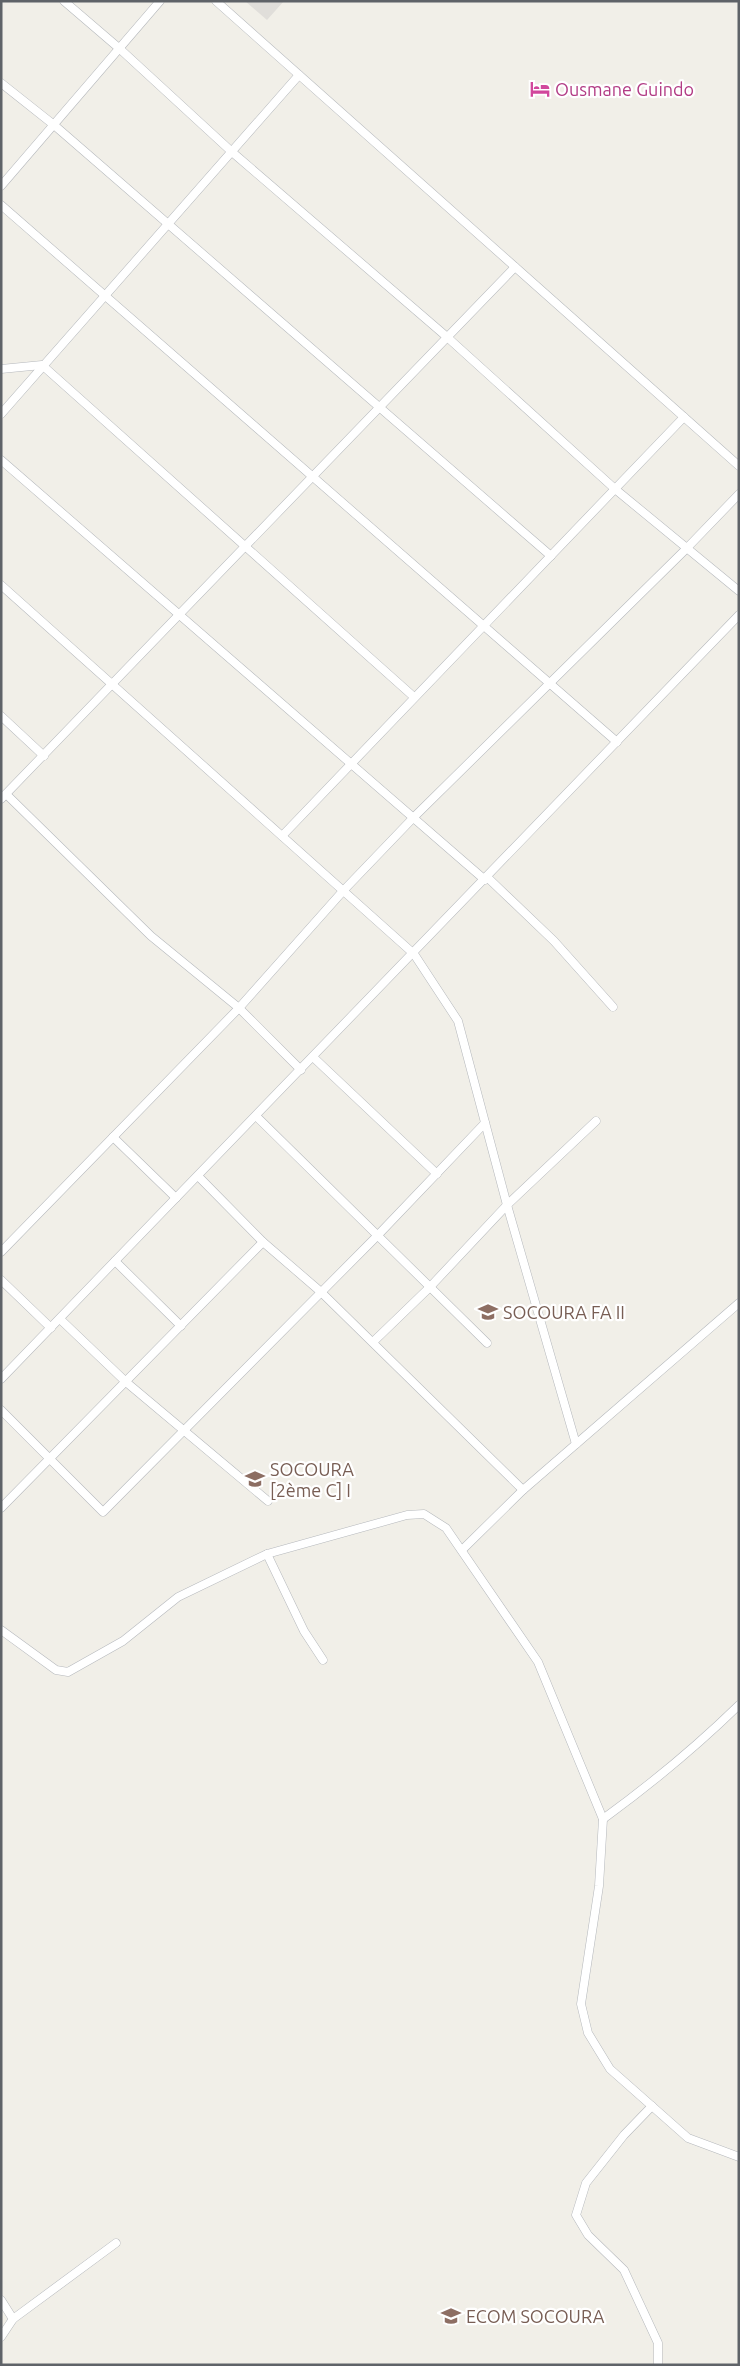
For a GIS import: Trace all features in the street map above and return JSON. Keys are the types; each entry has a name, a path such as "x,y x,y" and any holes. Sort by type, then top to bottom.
{"street":[{"path":"64,1 120,49 232,152 448,337 615,489 739,591"},
{"path":"1,186 160,1"},
{"path":"216,1 739,466"},
{"path":"1,414 42,365 106,296 299,75"},
{"path":"1,83 54,124 551,556"},
{"path":"1,205 618,742"},
{"path":"301,1070 239,1008 151,936 4,797 515,267"},
{"path":"1,369 42,365 414,697"},
{"path":"282,836 684,418"},
{"path":"1,460 486,878 554,941 613,1007"},
{"path":"1,1252 239,1008 343,891 414,817 686,549 739,494"},
{"path":"1,585 414,954 458,1021 507,1205 576,1444"},
{"path":"1,1379 414,954 739,615"},
{"path":"1,716 44,756"},
{"path":"313,1057 437,1174"},
{"path":"256,1116 487,1343"},
{"path":"373,1342 430,1287 507,1205 596,1121"},
{"path":"1,1410 103,1512 378,1235 485,1123"},
{"path":"114,1137 176,1198"},
{"path":"198,1176 263,1242 321,1292 523,1490"},
{"path":"1,1508 263,1242"},
{"path":"115,1261 181,1326"},
{"path":"1,1280 51,1328"},
{"path":"462,1550 523,1490 739,1302"},
{"path":"60,1319 126,1382 183,1431 236,1472 268,1501"},
{"path":"1,1630 56,1670 68,1672 123,1641 178,1597 266,1554 407,1515 424,1514 446,1528 543,1672 603,1819 600,1886 581,2004 588,2033 610,2069 688,2138 739,2157"},
{"path":"266,1554 304,1631 323,1660"},
{"path":"603,1819 670,1767 739,1705"},
{"path":"652,2106 624,2135 586,2183 576,2215 588,2235 624,2270 658,2343 658,2365"},
{"path":"1,2337 13,2319 116,2243"},
{"path":"1,2300 13,2319"}],"shaded area":[{"path":"245,1 284,1 267,20"}],"place":[{"name":"Ousmane Guindo","path":"540,89"},
{"name":"SOCOURA FA II","path":"488,1312"},
{"name":"SOCOURA [2ème C] I","path":"255,1479"},
{"name":"ECOM SOCOURA","path":"451,2316"}]}
